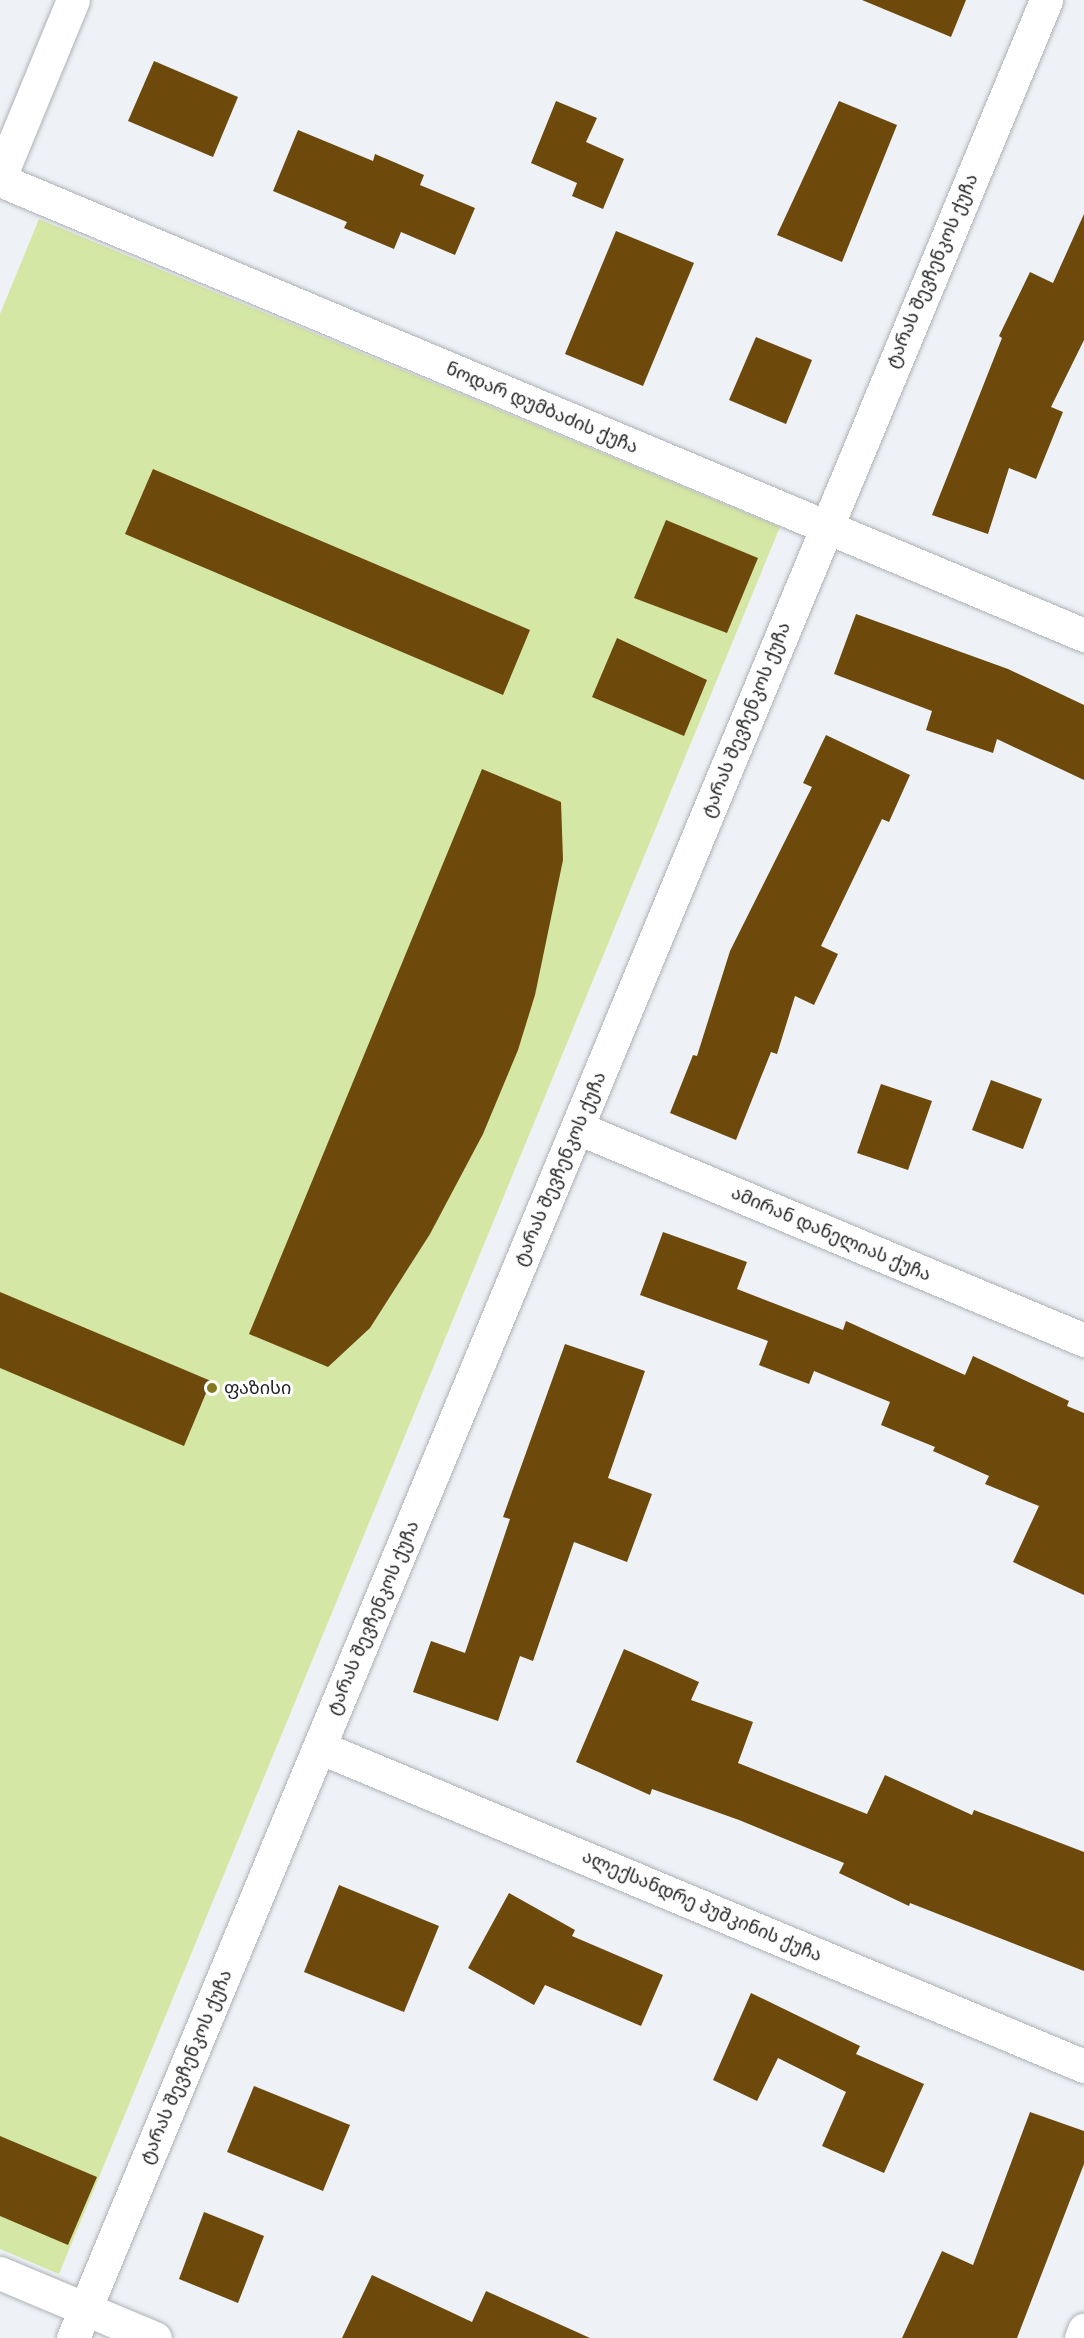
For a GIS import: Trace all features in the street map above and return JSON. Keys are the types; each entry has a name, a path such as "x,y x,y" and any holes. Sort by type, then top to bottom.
{"street":[{"path":"0,178 73,0"},
{"name":"ტარას შევჩენკოს ქუჩა","path":"73,2338 1046,0"},
{"name":"ნოდარ დუმბაძის ქუჩა","path":"0,178 1084,635"},
{"name":"ამირან დანელიას ქუჩა","path":"578,1128 1084,1340"},
{"name":"ალექსანდრე პუშკინის ქუჩა","path":"320,1747 1084,2066"},
{"path":"0,2273 155,2338"},
{"path":"1081,2338 1084,2330"}],"green space":[{"name":"ფაზისი","path":"39,219 780,527 59,2274 0,2249 0,314"}],"building":[{"path":"862,0 966,0 951,37"},
{"path":"154,61 238,97 213,157 128,121"},
{"path":"556,101 597,118 586,142 624,159 603,209 572,196 577,183 531,163"},
{"path":"839,101 897,125 842,262 777,235"},
{"path":"298,130 373,161 375,154 424,175 420,185 475,208 455,255 401,232 394,249 344,228 347,222 273,191"},
{"path":"1084,214 1084,340 1051,407 1063,412 1036,479 1009,468 988,534 932,515 1002,338 999,336 1030,272 1053,283"},
{"path":"616,231 694,263 643,386 565,354"},
{"path":"756,337 812,360 786,424 729,400"},
{"path":"153,469 530,630 503,695 125,534"},
{"path":"666,520 758,558 727,633 634,598"},
{"path":"856,614 1008,669 1084,705 1084,780 997,739 993,753 926,730 932,711 834,674"},
{"path":"617,638 707,680 684,736 592,697"},
{"path":"826,735 910,775 889,822 882,819 821,946 838,954 814,1005 795,996 777,1054 771,1052 736,1140 670,1113 693,1055 697,1056 730,951 812,787 803,783"},
{"path":"482,769 561,802 563,860 535,995 518,1050 483,1134 430,1234 370,1328 328,1367 249,1334"},
{"path":"991,1080 1042,1099 1023,1149 972,1130"},
{"path":"881,1084 932,1101 908,1170 857,1153"},
{"path":"663,1232 747,1262 737,1289 843,1330 846,1321 965,1375 973,1356 1069,1401 1067,1406 1084,1413 1084,1595 1013,1562 1039,1506 985,1484 989,1476 933,1451 935,1447 881,1425 890,1402 814,1371 809,1384 759,1365 768,1341 640,1295"},
{"path":"0,1292 211,1381 184,1446 0,1368"},
{"path":"565,1344 645,1371 608,1478 652,1494 627,1562 574,1542 533,1661 520,1656 498,1721 413,1692 431,1641 465,1653 510,1519 503,1517"},
{"path":"624,1649 699,1682 691,1700 753,1722 738,1763 867,1814 885,1775 972,1815 974,1810 1084,1852 1084,1971 910,1903 909,1906 839,1873 844,1863 739,1820 652,1789 650,1795 576,1762"},
{"path":"339,1885 439,1926 404,2012 304,1972"},
{"path":"509,1893 575,1930 572,1936 663,1975 641,2026 545,1985 534,2005 468,1968"},
{"path":"751,1993 860,2046 856,2054 924,2084 884,2173 822,2146 846,2092 778,2058 757,2101 713,2080"},
{"path":"254,2086 350,2125 323,2191 227,2152"},
{"path":"1030,2112 1084,2131 1084,2164 1017,2338 902,2338 942,2251 973,2265"},
{"path":"0,2136 97,2177 68,2245 0,2216"},
{"path":"204,2212 264,2236 238,2303 179,2279"},
{"path":"372,2275 472,2322 486,2291 590,2338 342,2338"}],"place":[{"name":"ფაზისი","path":"212,1388"}]}
